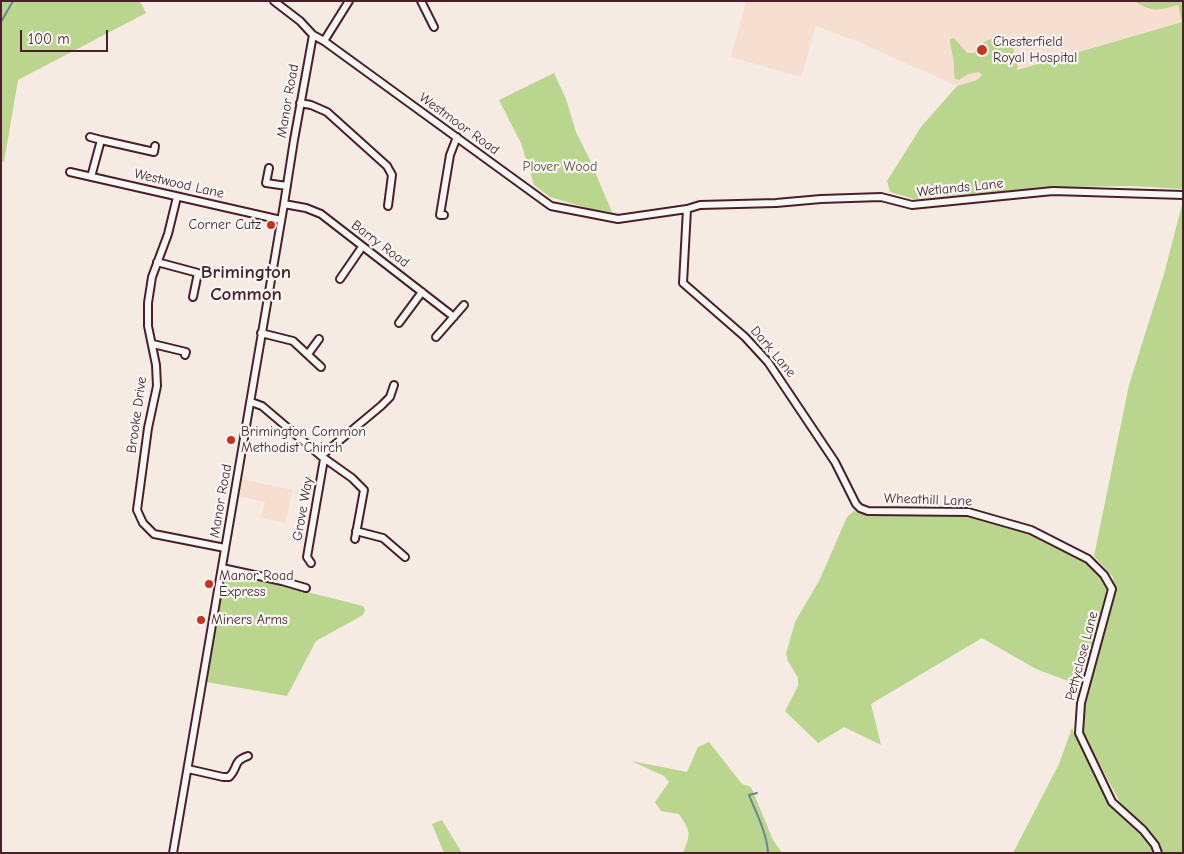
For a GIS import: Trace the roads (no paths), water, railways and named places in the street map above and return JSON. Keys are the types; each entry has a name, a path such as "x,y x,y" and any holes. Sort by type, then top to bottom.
{"street":[{"name":"Westmoor Road","path":"274,1 300,21 313,35 324,41 552,206 618,219 686,209"},
{"path":"324,41 349,1"},
{"path":"421,1 434,27"},
{"name":"Manor Road","path":"173,853 313,35"},
{"path":"300,103 311,105 327,112 387,166 392,175 388,206"},
{"path":"90,136 154,152 155,146"},
{"path":"444,215 440,214 448,163 457,137"},
{"path":"91,177 101,140"},
{"path":"269,168 266,184 287,186"},
{"name":"Westwood Lane","path":"70,172 281,220"},
{"name":"Wetlands Lane","path":"686,209 700,204 776,203 881,197 912,205 1053,191 1180,196"},
{"name":"Brooke Drive","path":"176,197 168,234 152,277 148,303 148,326 153,344 157,386 148,428 137,510 143,523 154,534 225,548"},
{"name":"Barry Road","path":"284,204 306,208 321,214 454,317"},
{"name":"Dark Lane","path":"686,209 683,283 745,337 768,362 834,462 856,504 868,511"},
{"path":"340,279 362,247"},
{"path":"157,262 198,273 193,297"},
{"path":"399,323 422,292"},
{"path":"436,337 464,305"},
{"path":"261,333 288,339 321,366"},
{"path":"308,354 319,339"},
{"path":"153,344 186,352 185,354"},
{"path":"322,457 381,406 390,397 394,385"},
{"path":"251,402 262,406 322,457 352,478 364,490 356,535 383,538 405,557"},
{"name":"Grove Way","path":"311,563 307,557 322,457"},
{"name":"Wheathill Lane","path":"868,511 968,512 1031,530 1088,559 1104,575 1112,589"},
{"path":"222,568 282,580 306,588"},
{"name":"Pettyclose Lane","path":"1112,589 1081,703 1079,733 1112,802 1143,830 1155,845 1158,853"},
{"path":"188,768 222,777 229,777 234,773 236,762 248,756"}],"waterway":[{"path":"1,22 13,1"},
{"path":"757,793 749,795 763,831 768,853"}],"place":[{"name":"Chesterfield Royal Hospital","path":"982,50"},
{"name":"Corner Cutz","path":"271,225"},
{"name":"Brimington Common Methodist Chirch","path":"231,440"},
{"name":"Manor Road Express","path":"209,584"},
{"name":"Miners Arms","path":"201,620"}],"district":[{"name":"Brimington Common","path":"246,284"}],"park label":[{"name":"Plover Wood","path":"560,167"}]}
